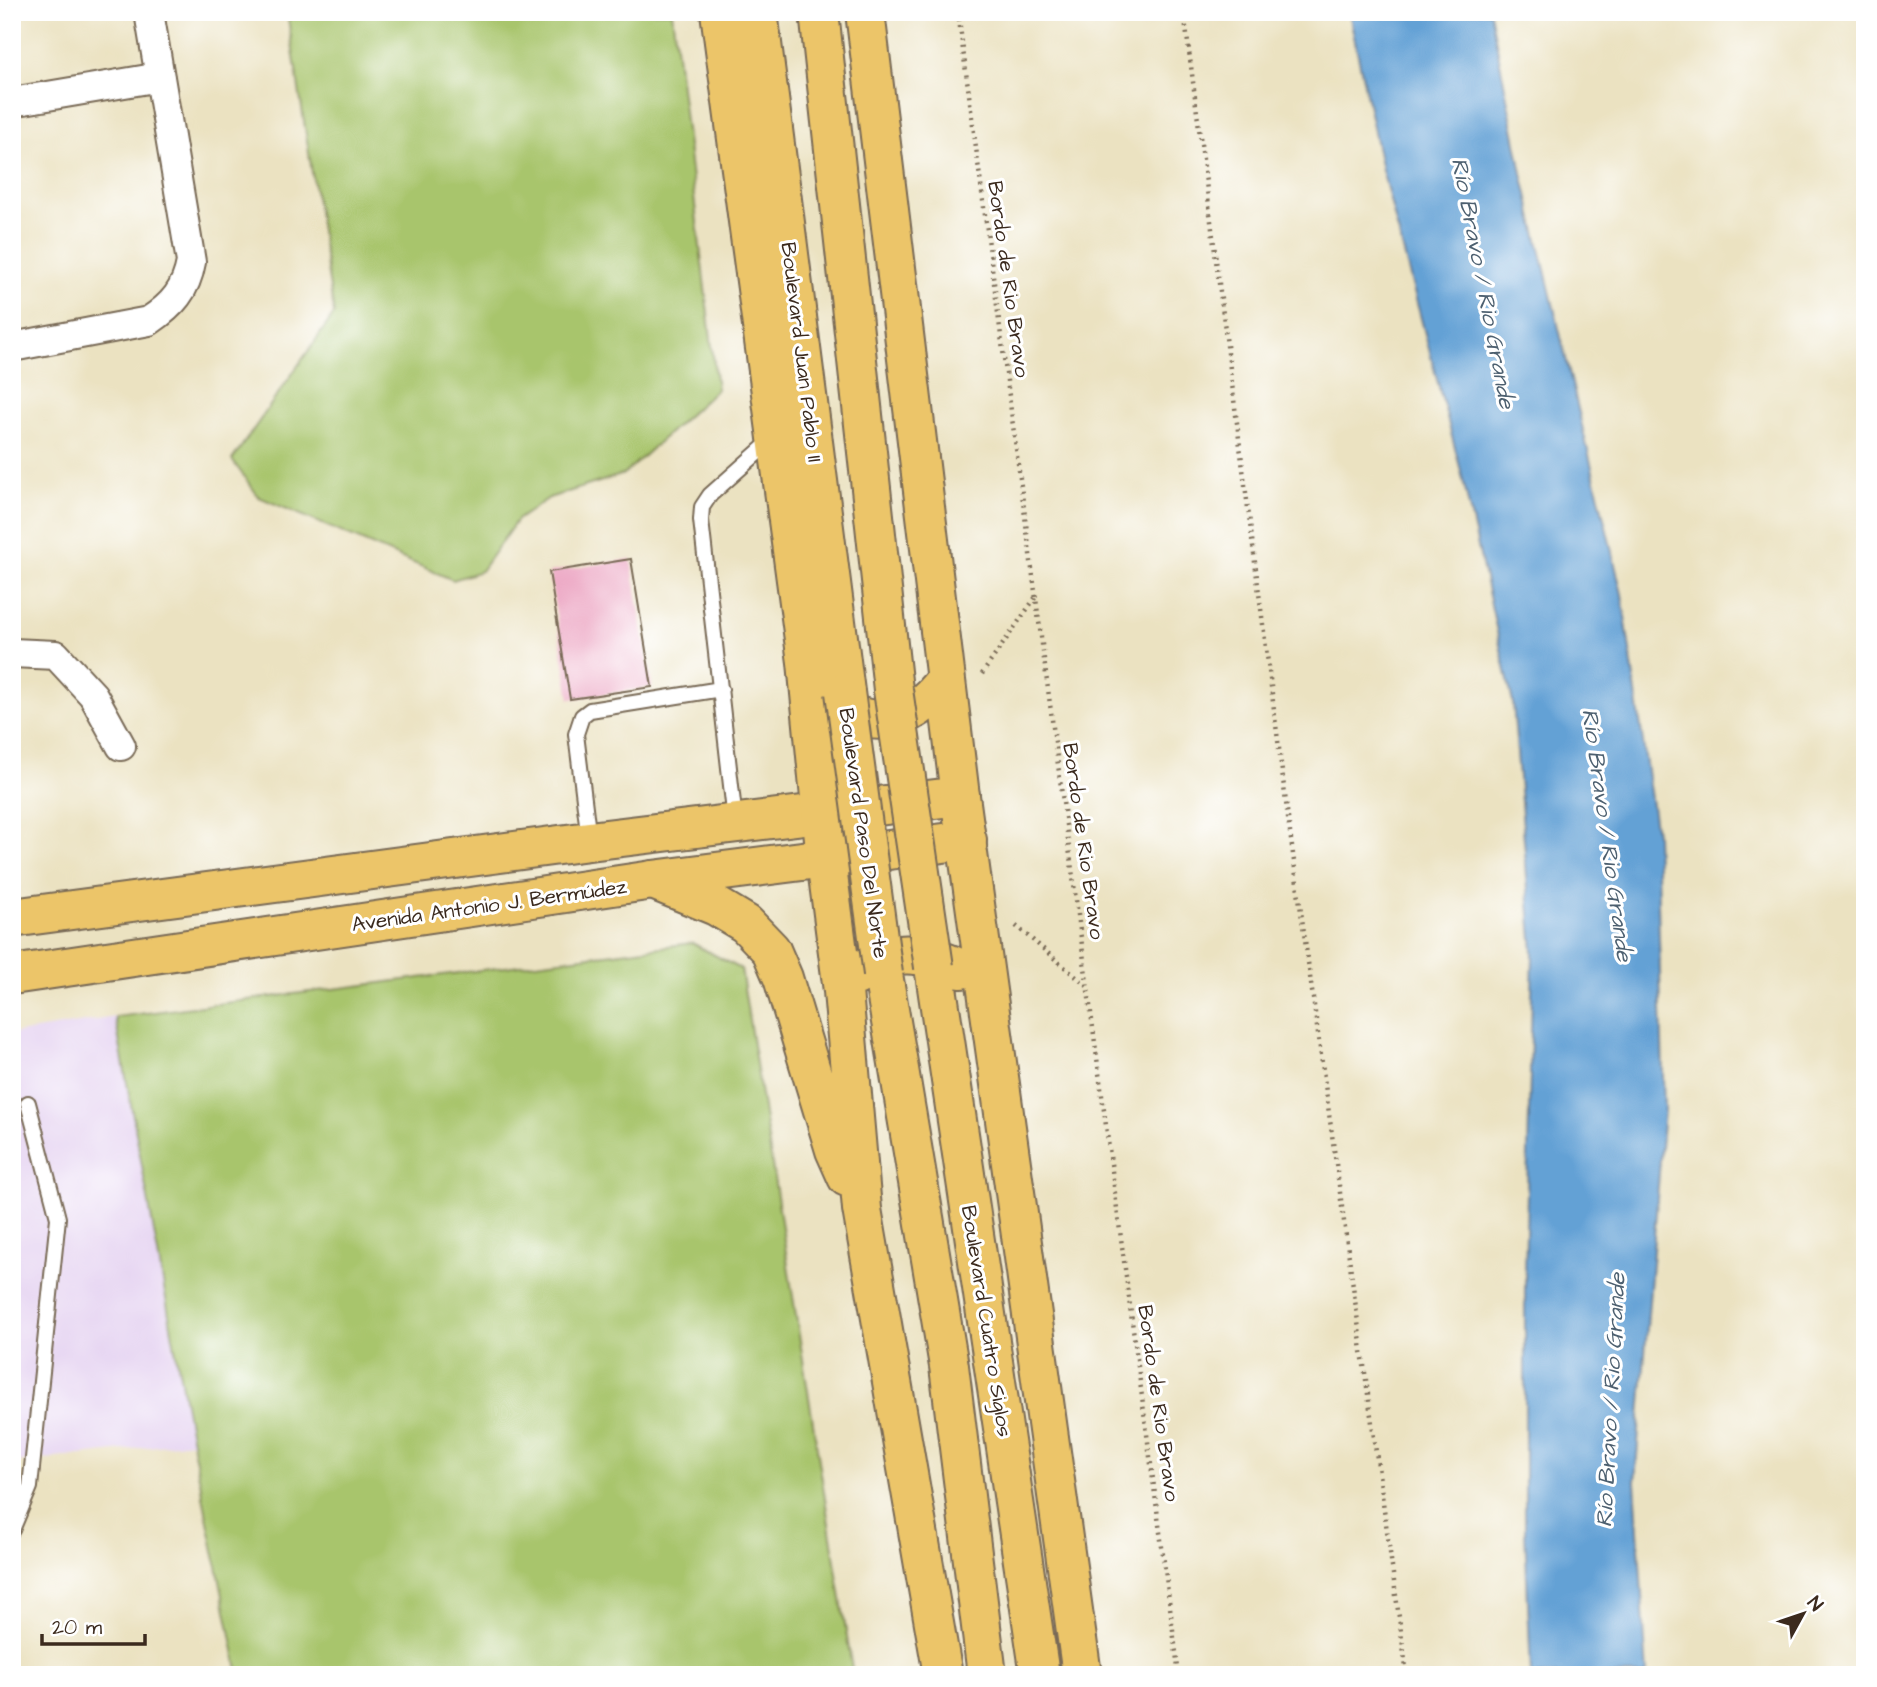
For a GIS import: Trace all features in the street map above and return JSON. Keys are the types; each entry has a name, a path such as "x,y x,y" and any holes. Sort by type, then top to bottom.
{"main road":[{"path":"720,12 808,674 824,814 826,860 844,992 862,1209 943,1675"},
{"name":"Boulevard Juan Pablo II","path":"758,12 845,692"},
{"name":"Boulevard Cuatro Siglos","path":"819,12 893,690 1040,1675"},
{"path":"865,12 960,796 1082,1675"},
{"path":"808,674 821,694 840,710 863,719 887,720 911,713 931,699 946,680"},
{"name":"Boulevard Paso Del Norte","path":"845,692 883,974 949,1366 987,1675"},
{"path":"12,918 589,841 960,796"},
{"name":"Avenida Antonio J. Bermúdez","path":"12,975 653,880 967,840"},
{"path":"653,880 716,906 746,924 771,950 783,978 835,1150 862,1209"},
{"path":"844,992 871,963 885,957 916,953 934,956 964,970 988,989"}],"street":[{"path":"12,347 149,321 187,284 191,262 149,12"},
{"path":"12,102 160,77"},
{"path":"12,653 56,655 93,695 121,746"}],"lane":[{"path":"736,823 701,520 702,507 721,484 776,436"},
{"path":"589,841 576,734 582,716 590,710 721,690"},
{"path":"12,1530 30,1486 58,1218 28,1103"}],"path":[{"name":"Bordo de Rio Bravo","path":"958,12 1179,1675"},
{"path":"1184,12 1288,818 1407,1675"},
{"path":"950,718 1036,598"},
{"path":"974,891 1087,986"}],"shaded area":[{"path":"115,1017 192,1442 12,1463 12,1034"}],"green space":[{"path":"287,12 672,12 717,389 624,474 549,498 517,520 481,571 453,580 259,497 232,460 334,314"},
{"path":"692,943 741,969 853,1675 239,1675 192,1442 115,1017"}],"water":[{"name":"Río Bravo / Rio Grande","path":"1349,12 1490,12 1522,173 1622,594 1656,834 1664,1109 1635,1482 1647,1675 1531,1675 1525,1530 1525,1273 1533,952 1513,703 1461,471 1382,170"}],"building":[{"path":"631,559 652,687 570,699 549,572"}]}
